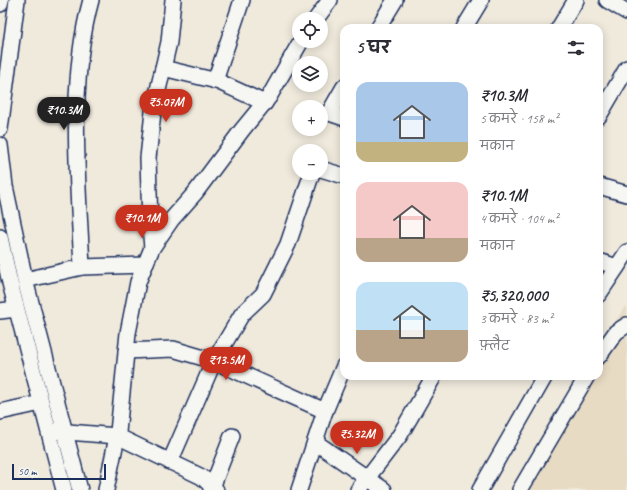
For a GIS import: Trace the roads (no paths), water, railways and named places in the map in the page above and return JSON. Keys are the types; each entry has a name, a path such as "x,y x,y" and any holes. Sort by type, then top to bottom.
{"street":[{"path":"0,4 1,0"},
{"path":"0,130 17,0"},
{"path":"82,267 77,123 80,50 91,0"},
{"path":"152,248 148,158 153,112 169,42 173,0"},
{"path":"215,81 242,0"},
{"path":"321,12 330,0"},
{"path":"380,24 395,0"},
{"path":"466,24 480,0"},
{"path":"561,24 576,0"},
{"path":"607,0 627,12"},
{"path":"106,490 117,436 126,351 138,282 152,248 172,219 195,193 265,103 297,48"},
{"path":"163,68 215,81 265,103"},
{"path":"603,109 627,68"},
{"path":"340,94 329,113 340,117"},
{"path":"0,145 5,186 25,280 80,490"},
{"path":"328,171 340,175"},
{"path":"170,462 214,361 242,314 263,294 288,244 310,180"},
{"path":"603,187 627,194"},
{"path":"0,236 16,309 64,490"},
{"path":"603,288 627,252"},
{"path":"603,262 617,267"},
{"path":"25,280 82,267 145,265"},
{"path":"0,312 16,309"},
{"path":"603,350 616,332 627,325"},
{"path":"126,351 173,349 214,361 326,411"},
{"path":"299,490 326,411 340,376"},
{"path":"363,485 400,435 432,380"},
{"path":"480,490 543,380"},
{"path":"520,490 585,380"},
{"path":"0,412 41,403"},
{"path":"47,430 117,436 202,477 213,489 232,436"},
{"path":"315,442 363,485 384,490"}]}
